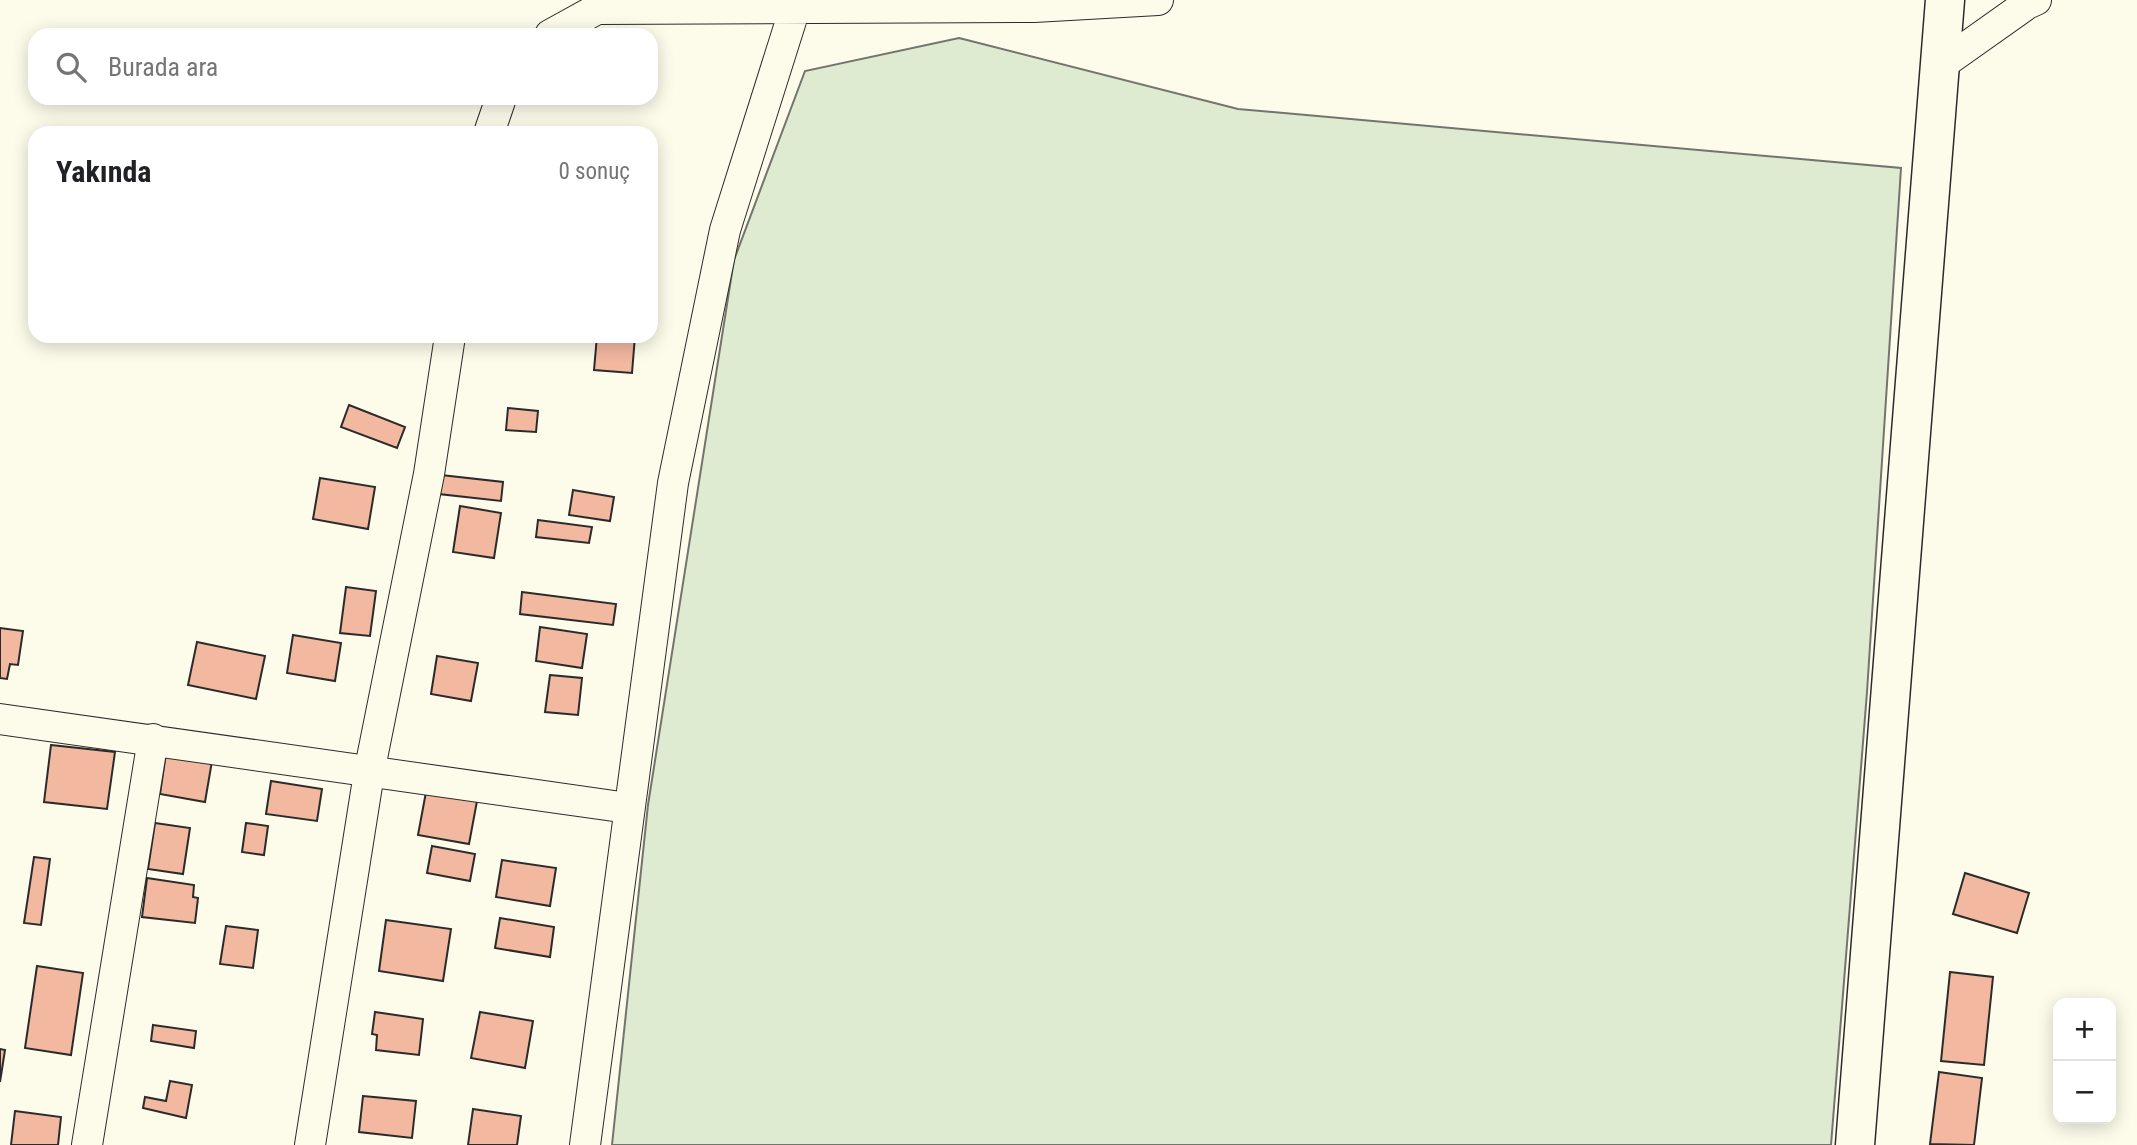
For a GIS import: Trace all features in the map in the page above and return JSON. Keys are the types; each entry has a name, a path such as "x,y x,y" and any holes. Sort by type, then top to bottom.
{"street":[{"path":"563,28 597,9 794,4 1034,7 1158,0"},
{"path":"1855,1145 1945,0"},
{"path":"1941,65 2036,0"},
{"path":"585,1145 673,483 725,230 794,4"},
{"path":"491,126 498,105"},
{"path":"310,1145 369,773 429,474 449,343"},
{"path":"0,719 628,808"},
{"path":"87,1145 153,739"}],"green space":[{"path":"959,38 1238,109 1901,168 1867,692 1831,1145 612,1145 648,805 734,260 805,71"}],"building":[{"path":"596,343 634,343 632,373 594,370"},
{"path":"349,405 405,427 397,448 341,427"},
{"path":"508,408 538,411 536,432 506,430"},
{"path":"441,475 503,482 501,501 439,494"},
{"path":"320,478 375,487 368,529 313,519"},
{"path":"573,490 614,497 610,521 569,515"},
{"path":"460,506 501,513 494,558 453,552"},
{"path":"538,520 592,527 589,543 536,537"},
{"path":"346,587 376,591 370,636 340,633"},
{"path":"522,592 616,604 613,625 520,614"},
{"path":"540,627 587,634 582,668 536,661"},
{"path":"0,628 23,631 18,665 10,664 7,679 0,678"},
{"path":"293,635 341,643 335,681 287,673"},
{"path":"197,642 265,656 256,699 188,685"},
{"path":"437,656 478,663 471,701 431,694"},
{"path":"550,675 582,678 578,715 545,712"},
{"path":"51,745 115,752 107,809 44,802"},
{"path":"166,753 212,761 205,802 160,794"},
{"path":"271,781 322,789 317,821 266,814"},
{"path":"426,792 477,801 469,844 418,835"},
{"path":"155,823 190,828 183,874 148,869"},
{"path":"246,823 268,826 264,855 242,852"},
{"path":"432,846 475,854 470,881 427,873"},
{"path":"34,857 50,859 41,925 24,923"},
{"path":"502,860 556,868 550,906 496,897"},
{"path":"1965,873 2029,893 2017,933 1953,914"},
{"path":"147,878 194,885 193,897 198,898 195,923 142,917"},
{"path":"500,918 554,927 550,957 495,948"},
{"path":"386,920 451,929 443,981 379,971"},
{"path":"226,926 258,930 253,968 220,964"},
{"path":"37,966 83,973 71,1055 25,1048"},
{"path":"1950,972 1993,977 1984,1065 1941,1061"},
{"path":"375,1012 423,1019 419,1055 376,1050 377,1035 372,1034"},
{"path":"480,1012 533,1021 525,1068 471,1058"},
{"path":"153,1025 196,1031 194,1048 151,1041"},
{"path":"0,1049 5,1050 0,1082"},
{"path":"1939,1072 1982,1078 1974,1145 1930,1144"},
{"path":"170,1081 192,1085 186,1118 143,1108 145,1097 166,1101"},
{"path":"363,1096 416,1101 412,1138 359,1132"},
{"path":"473,1109 521,1116 517,1145 468,1145"},
{"path":"15,1111 61,1117 58,1145 11,1145"}]}
